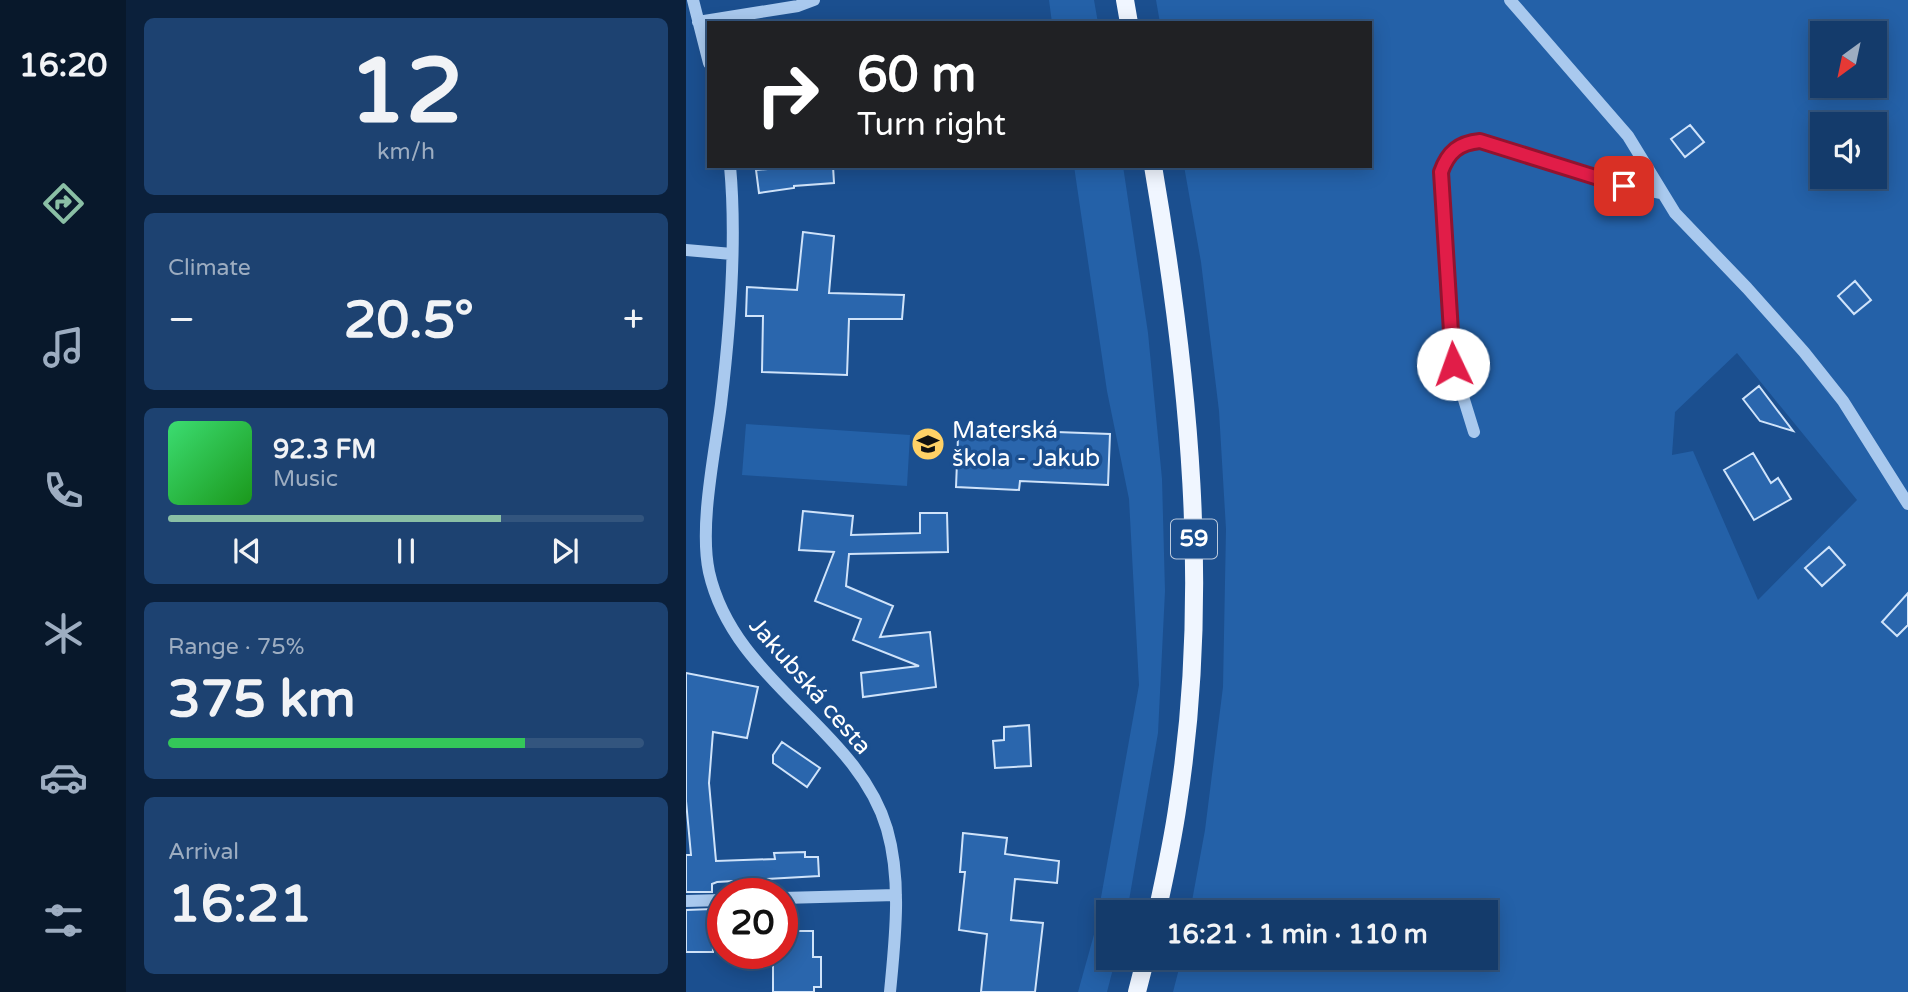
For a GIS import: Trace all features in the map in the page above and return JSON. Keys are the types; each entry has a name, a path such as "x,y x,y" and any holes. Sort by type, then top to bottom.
{"main road":[{"path":"1125,0 1129,21"},
{"name":"59","path":"1153,168 1183,369 1194,509 1195,578 1187,731 1178,803 1159,900"},
{"path":"1137,992 1143,970"}],"street":[{"path":"693,0 707,56"},
{"path":"698,22 798,6 814,0"},
{"path":"1510,0 1628,136 1675,214 1747,288 1828,381 1908,504"},
{"path":"1474,432 1453,364 1441,195 1441,172 1445,159 1465,142 1480,141 1606,181 1661,193"},
{"name":"Jakubská cesta","path":"730,168 733,195 732,254 722,389 709,492 708,567 714,593 725,619 743,646 840,751 875,800 887,827 894,856 896,895 890,992"},
{"path":"686,250 732,254"},
{"path":"798,898 896,895"},
{"path":"686,901 707,900"}],"shaded area":[{"path":"1049,0 1094,0 1098,21 1052,21"},
{"path":"1156,0 1908,0 1908,992 1173,992 1179,970 1498,970 1498,900 1192,900 1205,830 1223,687 1226,529 1219,411 1201,262 1184,168 1372,168 1372,21 1160,21","holes":["1737,353 1857,500 1758,600 1693,451 1672,455 1675,412"]},
{"path":"1074,168 1123,168 1148,333 1162,479 1165,591 1158,733 1129,900 1101,900 1139,685 1129,499 1107,391"},
{"path":"746,424 910,435 907,486 742,475"},
{"path":"1096,925 1096,970 1113,970 1107,992 1078,992"}],"building":[{"path":"1690,125 1704,142 1685,157 1671,139"},
{"path":"833,168 834,183 794,186 759,193 756,170"},
{"path":"803,232 834,236 829,293 904,295 902,319 849,319 847,375 762,372 763,316 746,316 747,287 797,290"},
{"path":"1855,281 1871,300 1854,314 1838,296"},
{"path":"1759,386 1793,431 1760,421 1743,399"},
{"path":"1005,430 1110,434 1108,485 1020,481 1019,490 956,487 958,437 1005,439"},
{"path":"1753,453 1771,483 1778,478 1791,499 1754,520 1724,470"},
{"path":"803,511 853,516 851,535 920,533 920,513 947,513 948,552 849,554 846,586 893,606 880,637 930,632 936,687 863,697 861,673 919,666 853,640 861,619 815,601 834,552 799,550"},
{"path":"1829,547 1845,565 1822,586 1805,568"},
{"path":"1908,593 1908,625 1897,636 1882,622"},
{"path":"686,673 758,687 747,738 713,732 709,783 716,861 775,859 774,853 805,852 805,857 818,857 819,876 707,878 707,892 686,892 686,855 691,855 686,801"},
{"path":"1029,725 1031,766 995,768 993,741 1004,740 1004,727"},
{"path":"782,742 820,768 807,787 773,763 773,755"},
{"path":"963,833 1007,838 1005,854 1059,861 1057,883 1015,879 1011,920 1043,923 1035,992 981,992 987,934 959,930 965,872 960,872"},
{"path":"707,909 707,952 686,952 686,910"},
{"path":"798,931 813,931 813,957 821,957 821,987 814,987 814,992 773,992 773,969 798,969"}],"place":[{"name":"Materská škola - Jakub","path":"928,444"}],"route":[{"path":"1453,364 1441,195 1441,172 1445,159 1453,150 1465,142 1480,141 1624,186"}]}
